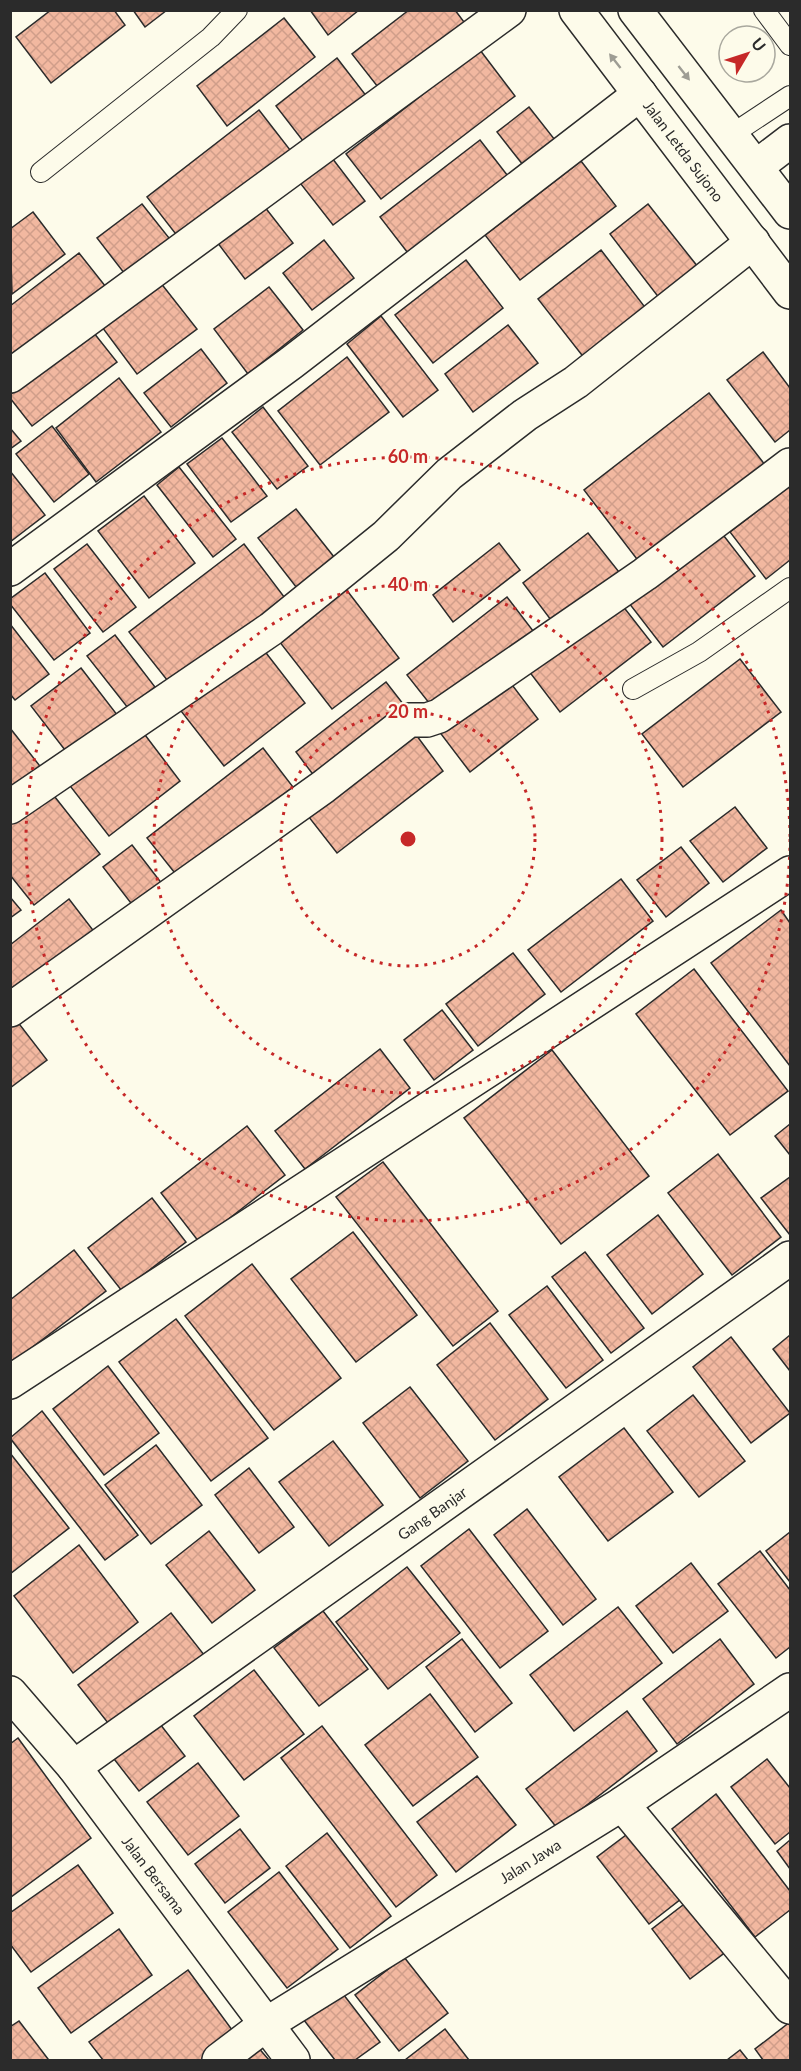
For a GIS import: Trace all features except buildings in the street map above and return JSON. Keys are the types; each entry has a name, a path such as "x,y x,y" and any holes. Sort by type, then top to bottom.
{"main road":[{"path":"10,375 509,10"},
{"name":"Jalan Letda Sujono","path":"576,10 790,292"},
{"path":"635,10 790,212"},
{"path":"10,569 291,363 640,94"},
{"path":"756,166 790,141"},
{"path":"10,807 271,629 386,536 449,474 525,415 576,382 753,242"},
{"path":"10,1010 313,794 409,720 427,720 439,716 645,574 790,465"},
{"path":"10,1382 790,873"},
{"name":"Gang Banjar","path":"74,1767 790,1258"},
{"name":"Jalan Jawa","path":"219,2061 266,2025 622,1804 790,1690"},
{"name":"Jalan Bersama","path":"10,1694 74,1767 293,2061"},
{"path":"622,1804 790,2007"}],"lane":[{"path":"41,172 211,37 237,10"},
{"path":"764,10 790,45"},
{"path":"731,135 790,96"},
{"path":"633,689 699,652 790,588"}]}
